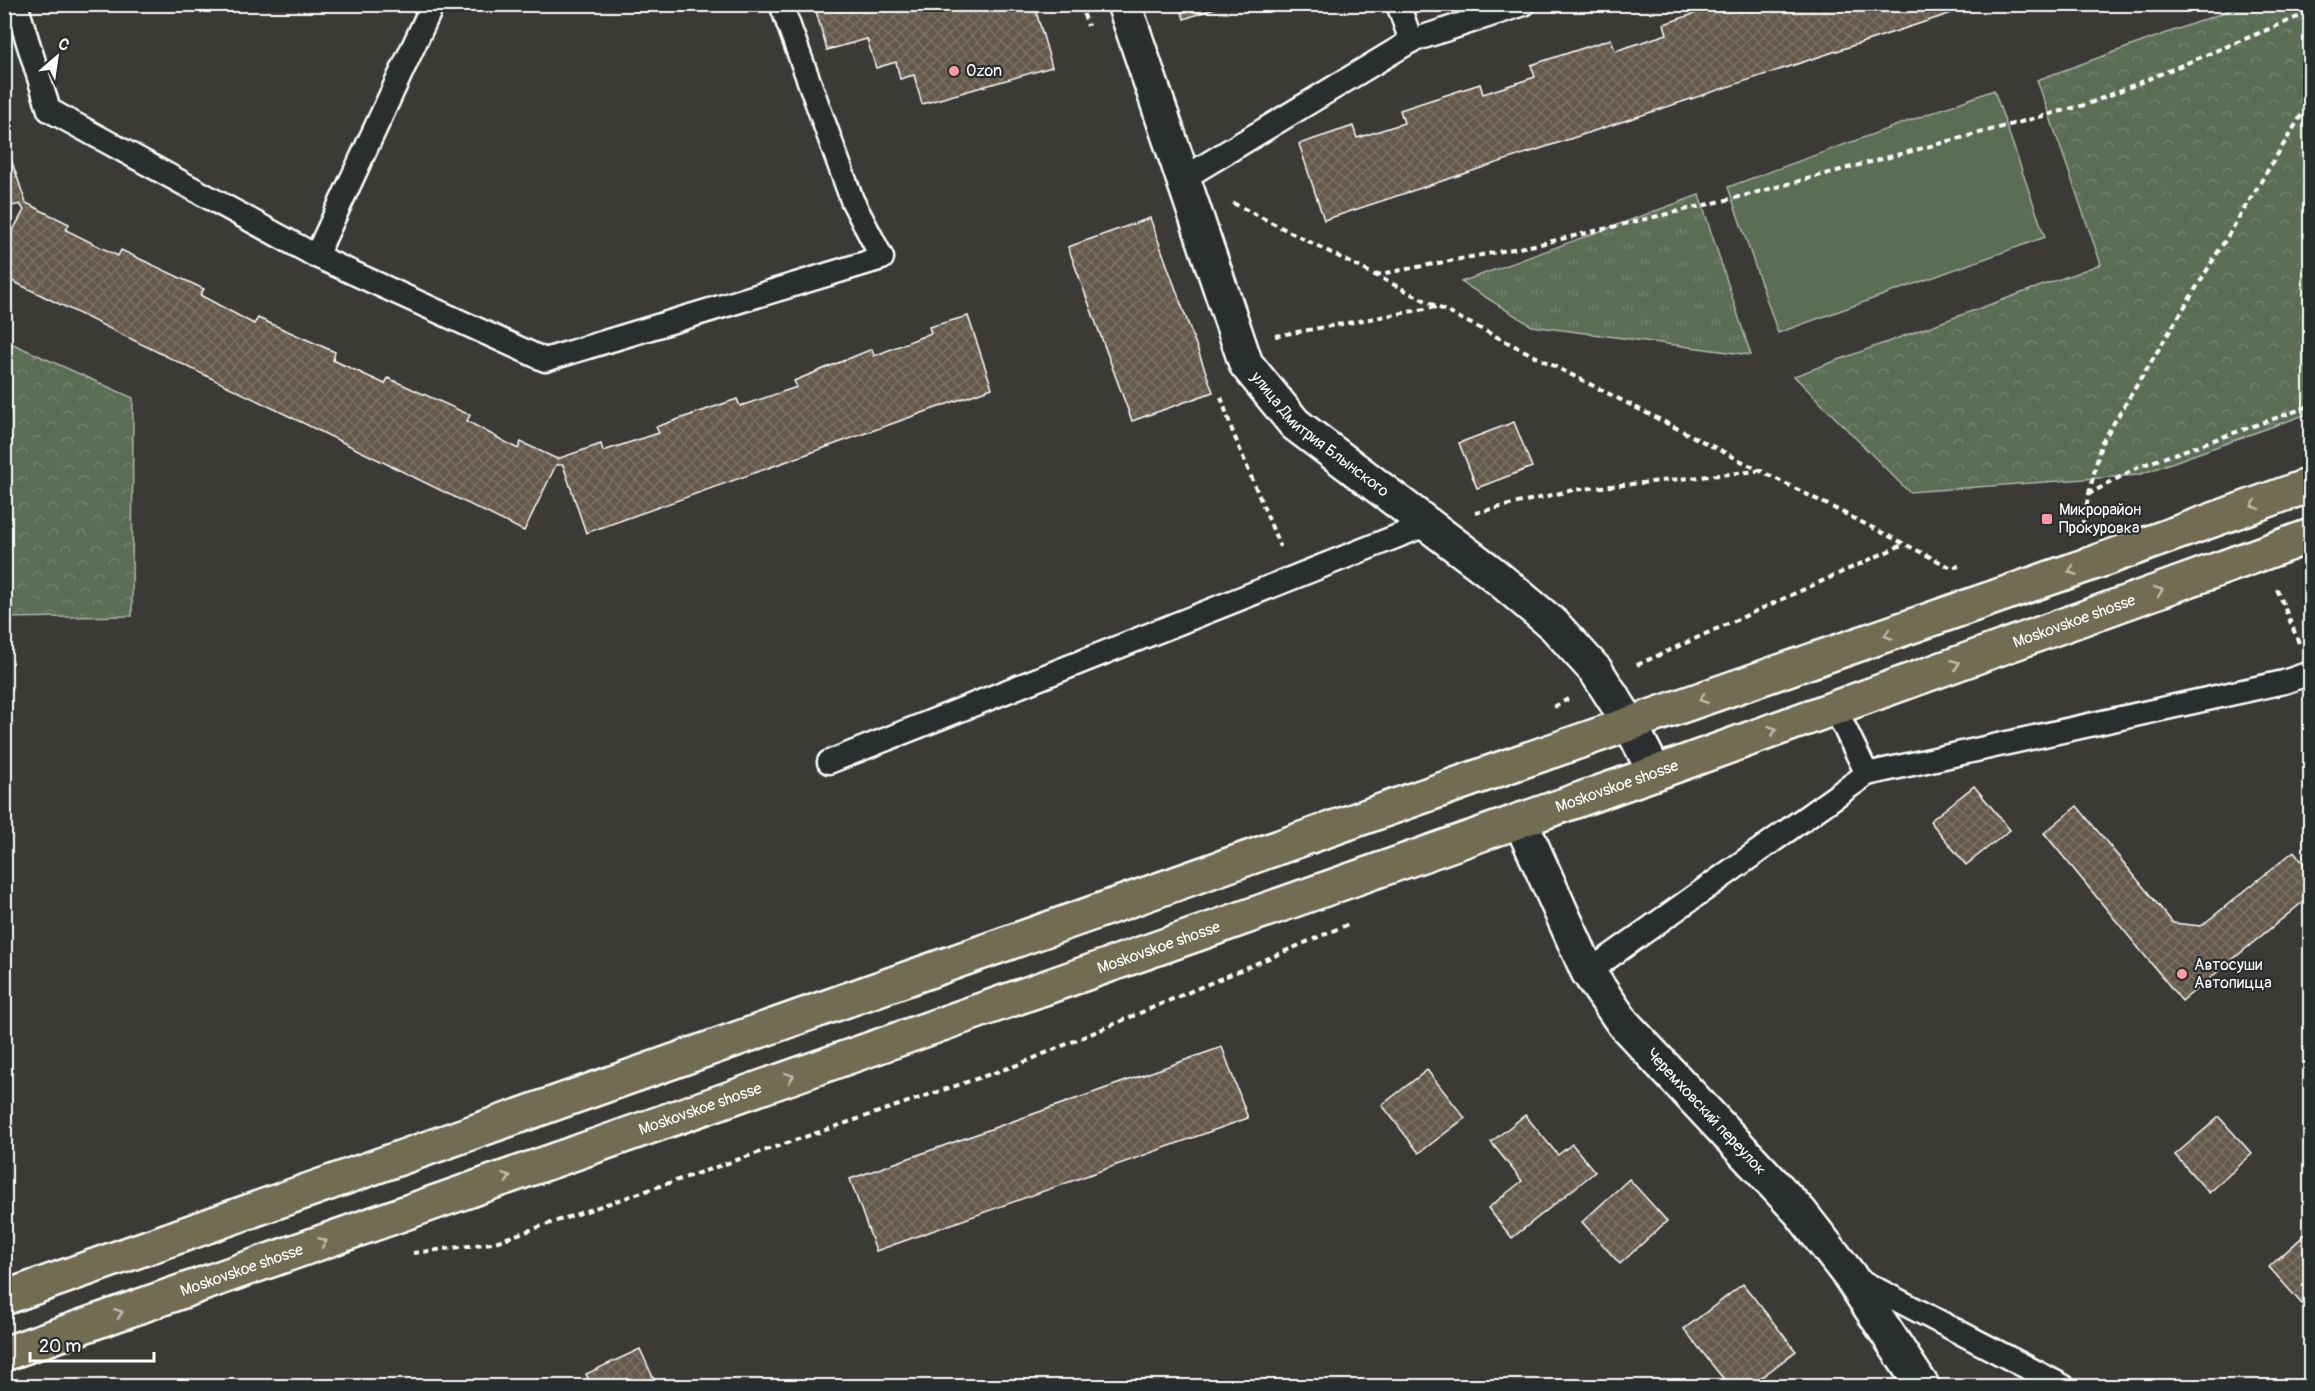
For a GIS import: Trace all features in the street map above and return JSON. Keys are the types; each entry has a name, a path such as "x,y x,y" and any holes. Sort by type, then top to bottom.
{"main road":[{"path":"4,1298 2310,485"},
{"name":"Moskovskoe shosse","path":"4,1354 1655,773 2310,536"}],"street":[{"name":"улица Дмитрия Блынского","path":"1124,4 1246,364 1295,424 1428,524 1554,625 1596,671 1630,724 1655,773"},
{"name":"Черемховский переулок","path":"1520,820 1588,972 1623,1023 1800,1212 1849,1275 1922,1386"}],"lane":[{"path":"16,4 49,110 316,256 545,360 882,258 852,200 781,4"},
{"path":"316,256 434,4"},
{"path":"1398,4 1411,41"},
{"path":"1184,178 1411,41 1524,4"},
{"path":"829,762 1428,524"},
{"path":"1588,972 1867,774 2284,682 2310,673"},
{"path":"1835,708 1867,774"},
{"path":"1849,1275 2062,1386"}],"path":[{"path":"1374,275 1540,244 1720,202 2088,104 2310,12"},
{"path":"2096,562 2081,528 2101,444 2310,102"},
{"path":"1184,178 1952,568 1962,565"},
{"path":"1239,342 1437,307"},
{"path":"2089,494 2140,466 2310,406"},
{"path":"1428,524 1573,490 1761,471"},
{"path":"2275,584 2302,650"}],"green space":[{"path":"2247,4 2310,5 2310,413 2138,475 1909,492 1794,376 2101,264 2037,80"},
{"path":"1994,90 2045,237 1778,333 1728,187"},
{"path":"1699,195 1751,355 1532,326 1461,282"},
{"path":"4,340 133,398 132,616 5,618"}],"building":[{"path":"814,4 1034,4 1052,67 922,104 914,75 900,79 896,62 876,68 867,39 827,50"},
{"path":"1179,4 1226,4 1184,19"},
{"path":"1723,4 1749,4 1751,9 1764,4 1979,4 1324,220 1299,144 1353,126 1357,138 1404,123 1400,110 1480,84 1483,94 1535,77 1531,65 1611,39 1615,51 1667,34 1664,24"},
{"path":"10,156 26,203 69,224 66,230 118,256 121,250 204,289 200,295 254,324 258,318 335,352 333,360 385,384 388,378 470,415 467,421 518,449 521,442 557,459 601,444 603,451 659,433 656,427 737,399 740,406 797,387 794,381 872,349 874,356 931,333 929,327 968,316 992,388 586,533 563,465 556,465 524,531 4,277 4,247 24,210 20,204 4,208 4,158"},
{"path":"1150,218 1213,392 1132,421 1068,247"},
{"path":"1514,422 1532,467 1477,488 1459,443"},
{"path":"1974,786 2010,830 1966,865 1930,821"},
{"path":"2077,806 2173,923 2201,926 2294,851 2310,872 2310,896 2182,1001 2044,833"},
{"path":"1222,1047 1248,1118 876,1251 850,1179"},
{"path":"1427,1070 1465,1118 1419,1153 1382,1105"},
{"path":"1525,1115 1558,1155 1572,1144 1595,1172 1512,1238 1488,1208 1522,1181 1491,1142"},
{"path":"2219,1117 2252,1154 2209,1193 2175,1155"},
{"path":"1629,1179 1667,1221 1620,1264 1582,1222"},
{"path":"2310,1230 2310,1313 2269,1267"},
{"path":"1743,1284 1796,1351 1750,1386 1729,1386 1684,1329"},
{"path":"640,1349 657,1386 592,1386 586,1374"}],"place":[{"name":"Ozon","path":"954,71"},
{"name":"Микрорайон Прокуровка","path":"2047,519"},
{"name":"Автосуши Автопицца","path":"2182,974"}]}
